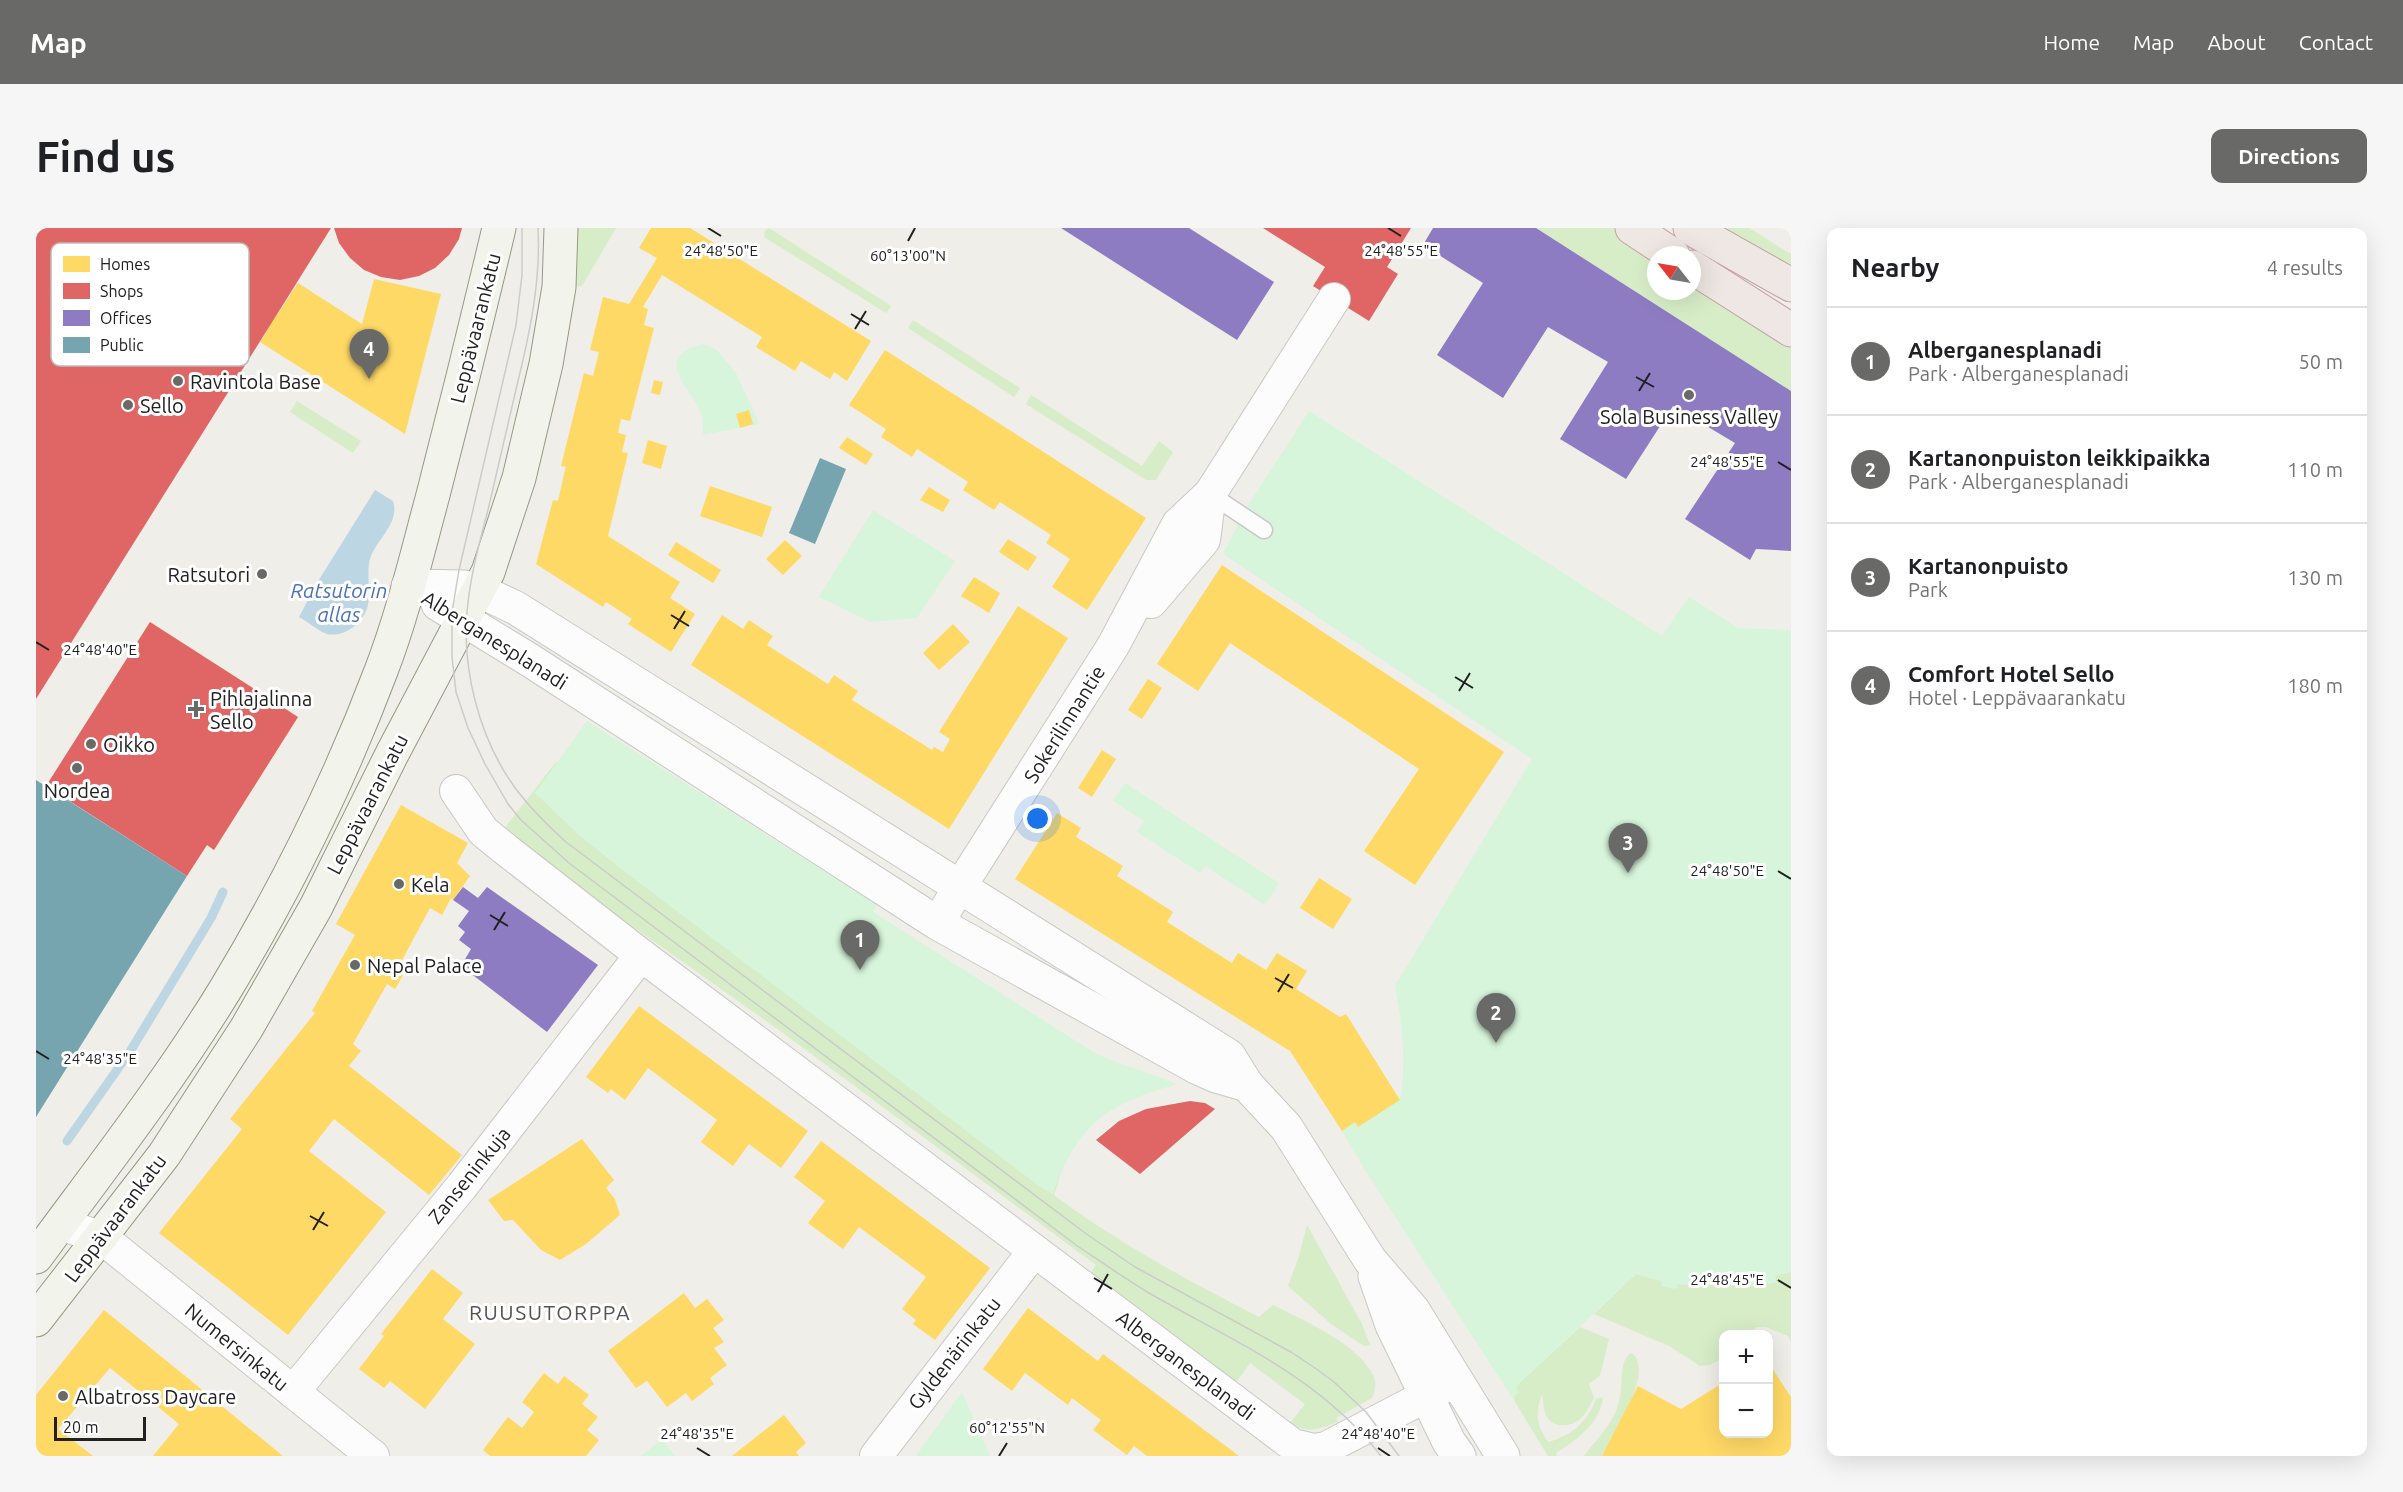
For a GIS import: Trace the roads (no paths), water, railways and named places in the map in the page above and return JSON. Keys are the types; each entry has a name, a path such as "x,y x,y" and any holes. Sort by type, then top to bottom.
{"highway":[{"path":"1632,228 1659,246"},
{"path":"1690,228 1791,285"},
{"path":"1701,273 1791,330"}],"main road":[{"name":"Leppävaarankatu","path":"36,1257 143,1112 217,1003 284,889 355,736 382,670 408,586 468,362 499,228"},
{"name":"Leppävaarankatu","path":"36,1320 102,1238 191,1116 276,980 316,907 392,754 488,572 507,518 546,364 560,287 561,228"}],"street":[{"name":"Sokerilinnantie","path":"937,923 1113,646 1204,540 1210,494 1334,298"},
{"name":"Alberganesplanadi","path":"408,586 465,587 478,590 516,608 1229,1056 1247,1085 1286,1127 1370,1260 1413,1310 1503,1456"},
{"name":"Alberganesplanadi","path":"408,586 937,923 1198,1068 1247,1085"},
{"name":"Alberganesplanadi","path":"456,791 483,831 641,955 1293,1445 1315,1453 1456,1381"},
{"name":"Zanseninkuja","path":"293,1392 462,1186 641,955"},
{"path":"81,1197 102,1238"},
{"path":"61,1224 102,1238"},
{"name":"Numersinkatu","path":"102,1238 373,1456"},
{"name":"Gyldenärinkatu","path":"876,1456 1034,1251"},
{"name":"Alberganesplanadi","path":"1370,1260 1392,1325 1449,1442 1459,1456"}],"lane":[{"path":"1210,494 1264,530"}],"water":[{"name":"Ratsutorin allas","path":"375,490 393,501 394,509 391,524 370,559 366,611 358,623 347,631 334,635 327,634 299,617 317,583"}],"waterway":[{"path":"67,1141 131,1050 211,918 223,892"}],"tram line":[{"path":"522,228 522,275 516,325 459,570 452,612 452,657 456,692 468,728 508,804 521,820 569,863 1076,1245 1149,1293 1243,1345 1303,1382 1357,1428 1381,1456"},
{"path":"538,228 538,267 530,325 475,561 467,612 467,656 475,701 490,744 511,782 537,814 566,842 1085,1233 1135,1267 1291,1352 1334,1382 1366,1412 1399,1456"}],"place":[{"name":"Comfort Hotel Sello","path":"369,379"},
{"name":"Ravintola Base","path":"178,381"},
{"name":"Sola Business Valley","path":"1689,395"},
{"name":"Sello","path":"128,405"},
{"name":"Ratsutori","path":"262,574"},
{"name":"Pihlajalinna Sello","path":"196,709"},
{"name":"Oikko","path":"91,744"},
{"name":"Nordea","path":"77,768"},
{"name":"Kartanonpuisto","path":"1628,873"},
{"name":"Kela","path":"399,884"},
{"name":"Nepal Palace","path":"355,965"},
{"name":"Alberganesplanadi","path":"860,970"},
{"name":"Kartanonpuiston leikkipaikka","path":"1496,1043"},
{"name":"Albatross Daycare","path":"63,1396"}],"district":[{"name":"RUUSUTORPPA","path":"550,1312"}]}
